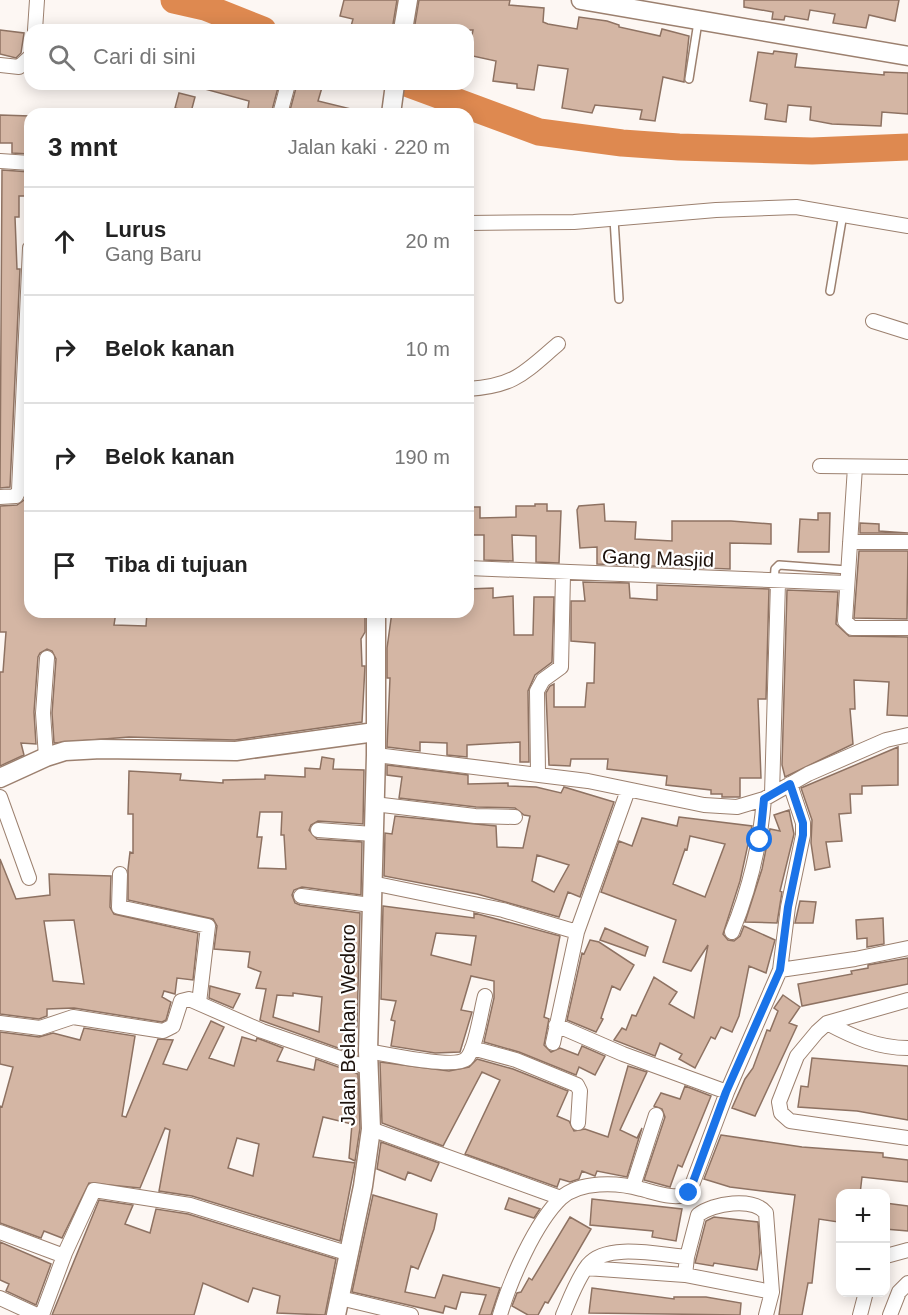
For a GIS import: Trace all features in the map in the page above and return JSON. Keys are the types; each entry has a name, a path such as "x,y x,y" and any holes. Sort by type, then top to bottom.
{"street":[{"path":"35,24 37,0"},
{"path":"404,24 408,0"},
{"path":"582,0 698,22 908,56"},
{"path":"0,65 19,67 24,62"},
{"path":"282,108 286,90"},
{"path":"392,108 394,90"},
{"path":"0,161 24,163"},
{"path":"474,223 614,219 716,210 796,207 908,226"},
{"path":"873,321 908,332"},
{"path":"474,389 491,388 509,383 558,344"},
{"path":"0,497 16,496 19,490 24,380"},
{"path":"820,466 908,467"},
{"path":"855,467 846,577 845,621 848,625 866,629 908,628"},
{"path":"850,542 908,542"},
{"name":"Gang Masjid","path":"474,568 776,582 846,577"},
{"path":"538,774 537,691 543,680 561,667 563,574"},
{"path":"732,932 753,873 768,797 776,582"},
{"name":"Jalan Belahan Wedoro","path":"338,1307 350,1254 370,1129 369,1059 376,754 376,618"},
{"path":"45,757 43,713 47,658"},
{"path":"0,778 45,757 64,752 101,749 236,751 375,732"},
{"path":"376,754 538,774 724,807 749,805 886,740 908,735"},
{"path":"500,1315 521,1261 561,1198 572,1191 597,1185 633,1186 678,1197 689,1193 726,1092 780,970 788,907 803,835 803,823 790,784"},
{"path":"553,1043 577,932 628,790"},
{"path":"0,797 29,878"},
{"path":"374,804 475,816 515,817"},
{"path":"318,830 373,834"},
{"path":"120,874 119,907 208,926 199,1003"},
{"path":"372,884 502,910 577,932"},
{"path":"301,896 371,905"},
{"path":"780,970 855,959 908,948"},
{"path":"0,1023 40,1028 73,1017 163,1031 173,1026 181,1001 189,999 262,1031 369,1059 456,1063 465,1060 472,1048 484,996"},
{"path":"908,1000 827,1023 797,1056 779,1102 784,1118 908,1138"},
{"path":"827,1023 852,1037 883,1046 908,1048"},
{"path":"556,1025 623,1054 726,1092"},
{"path":"472,1048 516,1060 578,1085 580,1091 578,1123"},
{"path":"633,1186 656,1115"},
{"path":"370,1129 561,1198"},
{"path":"42,1315 64,1256 94,1190 190,1206 350,1254"},
{"path":"685,1275 695,1221 702,1212 716,1207 755,1204 766,1213 772,1292 766,1315"},
{"path":"0,1232 64,1256"},
{"path":"890,1255 908,1250"},
{"path":"563,1315 586,1268 601,1255 615,1252 687,1257"},
{"path":"586,1268 685,1275 772,1292"},
{"path":"890,1315 899,1292 908,1283"},
{"path":"860,1315 865,1297"},
{"path":"0,1298 37,1315"},
{"path":"338,1307 411,1315"}],"lane":[{"path":"689,79 698,22"},
{"path":"830,291 843,214"},
{"path":"614,219 619,299"}],"building":[{"path":"344,0 397,0 393,24 352,24 353,19 340,16"},
{"path":"419,0 510,0 509,5 544,8 543,22 548,24 577,29 579,17 607,21 619,27 660,36 662,29 689,36 684,82 663,77 655,121 640,119 642,110 595,105 592,113 562,108 568,69 538,65 534,90 517,88 517,84 493,81 496,61 474,56 474,24 415,24"},
{"path":"744,0 899,0 895,21 869,15 866,28 833,23 835,14 810,10 808,20 785,16 784,20 772,19 773,12 744,7"},
{"path":"0,30 24,33 21,53 16,58 0,54"},
{"path":"774,51 797,54 795,67 884,75 884,72 908,73 908,114 882,112 881,126 832,124 810,120 811,107 788,105 786,122 765,119 767,104 750,101 758,52 773,54"},
{"path":"208,90 277,90 273,108 248,108 249,101"},
{"path":"295,90 321,90 318,101 347,108 291,108"},
{"path":"179,93 195,97 192,108 175,108"},
{"path":"0,115 24,116 24,154 12,153 12,143 0,143"},
{"path":"2,170 24,172 24,196 19,196 19,217 15,217 17,269 20,269 10,487 0,488"},
{"path":"24,500 24,618 115,618 114,625 146,626 147,618 365,618 365,632 361,639 362,666 365,666 362,722 235,740 129,737 54,743 52,713 56,659 52,651 47,649 38,657 34,712 36,744 21,743 24,755 0,766 0,672 3,672 6,632 0,632 0,506 17,505"},
{"path":"535,504 547,504 547,511 561,511 559,563 536,562 536,536 512,535 513,561 484,560 484,535 474,535 474,507 480,507 480,518 516,517 516,506 535,506"},
{"path":"604,504 605,521 636,522 635,539 672,541 672,521 731,521 771,524 771,544 730,543 730,569 597,564 597,547 580,548 577,510 579,506"},
{"path":"818,513 830,513 829,552 798,552 800,519 818,520"},
{"path":"860,523 879,524 879,531 908,533 860,533"},
{"path":"859,551 908,551 907,619 854,618"},
{"path":"583,582 629,583 630,598 657,600 657,585 769,589 766,699 758,699 761,778 740,778 740,797 722,797 722,794 711,794 711,790 666,785 667,776 607,769 608,759 571,759 570,766 549,765 546,693 554,684 554,707 585,707 587,683 594,683 595,643 571,641 571,601 585,601"},
{"path":"493,588 493,598 513,596 514,635 533,635 534,597 554,597 552,662 535,675 528,691 529,762 520,762 520,742 467,745 467,757 447,755 447,743 420,742 420,751 387,747 390,678 387,678 387,648 391,618 474,618 474,589"},
{"path":"787,590 838,592 836,624 849,636 908,637 908,716 887,715 889,682 854,680 855,709 850,709 853,744 785,777 782,765"},
{"path":"898,747 898,785 862,786 862,794 850,794 851,813 839,814 842,841 826,842 830,867 815,870 811,843 812,820 801,788"},
{"path":"322,757 334,759 333,769 364,770 363,824 318,821 311,825 309,830 317,839 362,842 361,895 302,887 294,890 292,895 295,903 300,905 360,913 357,1026 352,1053 260,1020 266,989 256,988 261,972 248,967 250,952 214,949 217,926 213,919 128,900 128,869 130,852 133,853 133,814 128,814 129,771 181,774 180,780 223,783 223,780 265,779 265,775 305,777 305,768 320,769","holes":["260,812 282,812 281,835 284,835 286,869 258,868 262,837 257,837","293,993 322,997 319,1032 273,1017 277,995 293,996"]},
{"path":"387,765 468,775 468,784 508,783 508,786 536,787 561,793 564,787 614,802 580,897 568,892 559,917 477,894 384,876 385,833 392,834 395,816 496,826 497,847 523,848 530,816 524,815 515,808 476,807 399,798 402,777 387,775","holes":["537,855 569,865 554,892 532,881"]},
{"path":"789,810 794,834 780,891 782,892 777,923 745,922 762,869 770,829 780,831 774,815"},
{"path":"679,817 752,826 740,881 723,934 728,940 734,941 740,936 744,926 775,940 766,973 749,966 739,1016 732,1032 721,1027 715,1039 711,1037 695,1068 679,1059 682,1054 660,1043 655,1056 614,1040 622,1028 626,1030 632,1015 636,1016 654,977 677,992 669,1004 694,1018 708,945 691,971 663,962 676,920 601,892 619,841 632,846 642,818 677,826","holes":["690,836 725,844 705,897 673,884 685,849 687,850"]},
{"path":"0,859 16,899 50,895 49,874 111,876 110,907 114,914 198,933 193,980 177,978 175,994 164,991 162,997 171,1002 166,1020 162,1022 74,1008 47,1009 47,1016 39,1019 0,1014","holes":["74,920 84,984 53,981 44,921"]},
{"path":"800,901 816,902 813,923 795,923"},
{"path":"383,906 474,918 474,913 560,936 544,1017 549,1019 544,1045 551,1052 560,1048 578,1055 582,1046 605,1056 595,1075 579,1067 576,1075 519,1052 484,1042 494,998 494,981 471,976 461,1010 472,1012 460,1052 435,1053 391,1046 395,1021 391,1020 396,1001 381,999","holes":["436,933 476,936 471,965 431,955"]},
{"path":"883,918 884,944 867,947 867,938 857,939 856,920"},
{"path":"605,928 648,947 645,956 600,940"},
{"path":"590,940 599,942 634,965 620,990 612,986 601,1018 603,1019 596,1032 567,1020 582,953 584,954"},
{"path":"908,958 908,984 802,1006 798,984 852,974 851,971 868,968 868,965"},
{"path":"210,986 240,994 233,1008 209,998"},
{"path":"783,995 800,1007 789,1023 797,1026 755,1116 732,1108 745,1079 753,1068 767,1030 770,1031 778,1011 774,1008"},
{"path":"211,1021 224,1027 209,1058 234,1066 242,1037 256,1041 257,1038 283,1048 277,1061 314,1070 316,1059 358,1074 360,1128 355,1161 349,1158 352,1124 323,1117 313,1157 355,1163 340,1241 192,1196 159,1191 170,1130 165,1128 140,1188 89,1183 62,1238 44,1231 41,1238 0,1223 0,1106 2,1107 13,1067 0,1064 0,1032 39,1037 53,1033 80,1040 84,1028 135,1036 122,1116 126,1117 158,1039 173,1040 163,1064 187,1070","holes":["237,1138 259,1144 253,1176 228,1168"]},
{"path":"812,1058 908,1066 908,1120 857,1111 798,1107 801,1086 808,1087"},
{"path":"477,1059 513,1069 568,1091 557,1116 569,1121 574,1131 585,1129 608,1137 628,1066 647,1072 620,1130 637,1138 642,1128 627,1177 597,1171 595,1176 582,1171 579,1179 570,1182 560,1179 557,1187 465,1154 500,1080 482,1072 443,1146 382,1123 380,1062 449,1071 469,1067"},
{"path":"685,1086 711,1096 682,1167 678,1165 670,1187 644,1180 665,1117 662,1109 654,1106 661,1093 680,1099"},
{"path":"721,1135 802,1147 883,1153 883,1157 908,1160 908,1182 862,1177 861,1189 836,1189 836,1222 819,1219 812,1283 808,1283 802,1315 779,1315 795,1195 730,1187 704,1179"},
{"path":"381,1142 439,1163 431,1181 408,1172 405,1180 377,1169"},
{"path":"373,1195 437,1214 434,1229 418,1269 411,1266 405,1292 435,1298 443,1275 500,1288 491,1315 479,1315 486,1295 461,1292 456,1309 445,1306 443,1313 352,1292"},
{"path":"509,1198 540,1209 534,1218 505,1209"},
{"path":"592,1199 682,1209 676,1241 652,1237 653,1231 590,1225"},
{"path":"99,1200 133,1205 125,1224 150,1233 156,1209 188,1214 336,1259 325,1315 277,1313 280,1296 253,1288 248,1302 203,1283 194,1315 52,1315"},
{"path":"890,1204 908,1206 908,1231 890,1229"},
{"path":"570,1217 591,1229 548,1303 545,1302 538,1315 528,1315 512,1306 517,1293 521,1292 529,1278 532,1280"},
{"path":"714,1217 758,1222 760,1253 757,1270 714,1263 713,1266 695,1263 706,1221"},
{"path":"0,1242 51,1264 36,1305 6,1291 9,1284 0,1280"},
{"path":"592,1288 674,1299 674,1297 706,1297 741,1303 740,1315 589,1313"}],"waterway":[{"path":"174,0 205,7 248,24"},
{"path":"425,90 474,108"},
{"path":"474,108 539,132 622,143 812,151 908,147"}],"route":[{"path":"689,1193 726,1092 780,970 788,907 803,835 803,823 790,784 764,799 760,840"}]}
